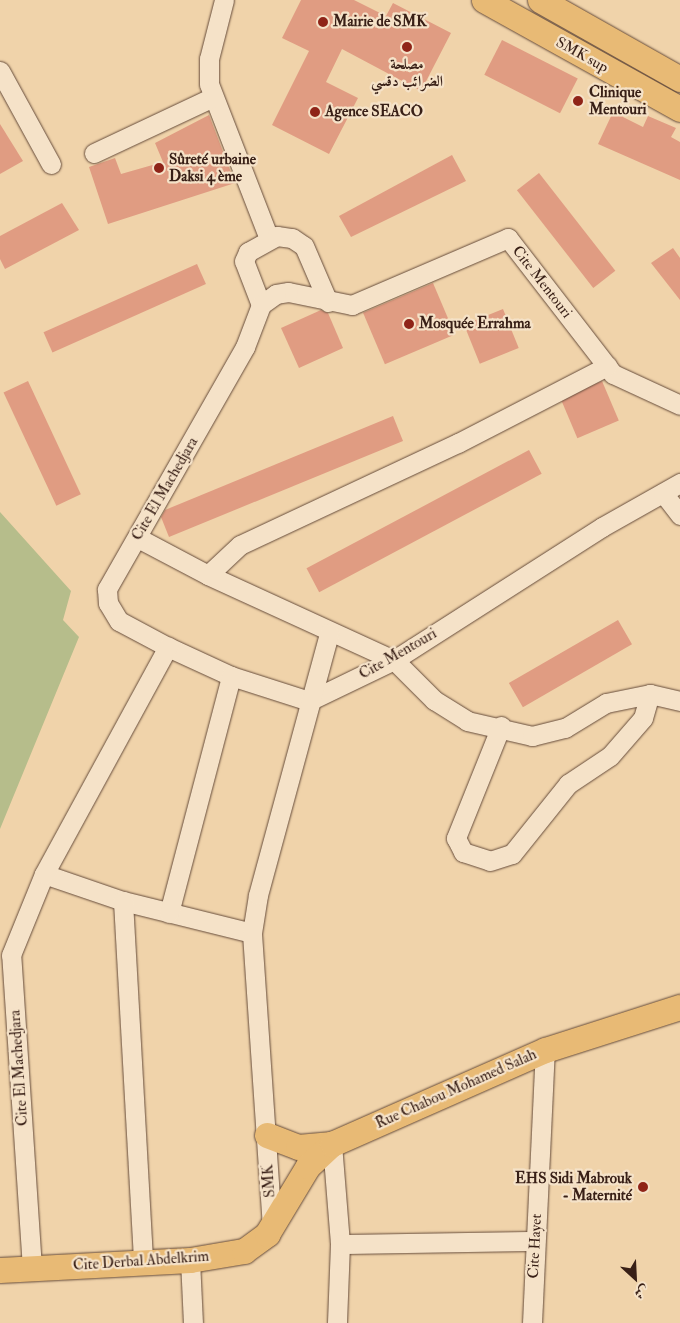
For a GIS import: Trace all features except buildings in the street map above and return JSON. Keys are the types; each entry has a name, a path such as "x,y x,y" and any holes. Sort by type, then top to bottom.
{"main road":[{"name":"SMK sup","path":"484,0 680,110"},
{"path":"540,0 680,79"},
{"name":"Rue Chabou Mohamed Salah","path":"272,1227 308,1166 332,1144 546,1050 680,1007"},
{"path":"267,1135 298,1147 332,1144"},
{"name":"Cite Derbal Abdelkrim","path":"0,1270 190,1260 244,1251 260,1241 272,1227"}],"street":[{"path":"224,0 209,59 213,97 269,239"},
{"path":"0,71 51,164"},
{"path":"94,153 213,97"},
{"path":"261,305 244,261 248,252 269,239 285,236 304,246 328,302"},
{"name":"Cite Mentouri","path":"261,305 276,294 288,292 328,302 352,304 365,301 508,238 613,374 680,405"},
{"name":"Cite El Machedjara","path":"261,305 245,347 108,589 108,603 119,621 168,648 231,676 309,701"},
{"path":"208,575 240,546 458,443 607,366"},
{"name":"Cite Mentouri","path":"309,701 394,660 680,483"},
{"path":"663,493 680,515"},
{"path":"138,538 208,575 329,633 361,643 394,660 434,700 467,722 501,726 532,736 565,728 606,703 650,694 680,701"},
{"path":"267,1135 252,933 258,895 309,701 329,633"},
{"name":"Cite El Machedjara","path":"32,1268 11,955 44,874 168,648"},
{"path":"169,913 231,676"},
{"path":"501,726 456,838 463,852 490,861 512,854 568,784 610,756 643,718 650,694"},
{"path":"44,874 123,902 252,933"},
{"path":"123,902 143,1261"},
{"name":"Cite Hayet","path":"532,1323 534,1241 546,1050"},
{"name":"SMK","path":"267,1135 272,1227"},
{"path":"332,1144 340,1244 337,1323"},
{"path":"340,1244 534,1241"},
{"path":"190,1260 193,1323"}],"green space":[{"path":"0,512 71,591 63,620 79,637 0,829"}],"place":[{"name":"Mairie de SMK","path":"323,22"},
{"name":"مصلحة الضرائب دقسي","path":"407,47"},
{"name":"Clinique Mentouri","path":"578,101"},
{"name":"Agence SEACO","path":"315,112"},
{"name":"Sûreté urbaine Daksi 4 ème","path":"159,168"},
{"name":"Mosquée Errahma","path":"409,324"},
{"name":"EHS Sidi Mabrouk - Maternité","path":"643,1187"}]}
